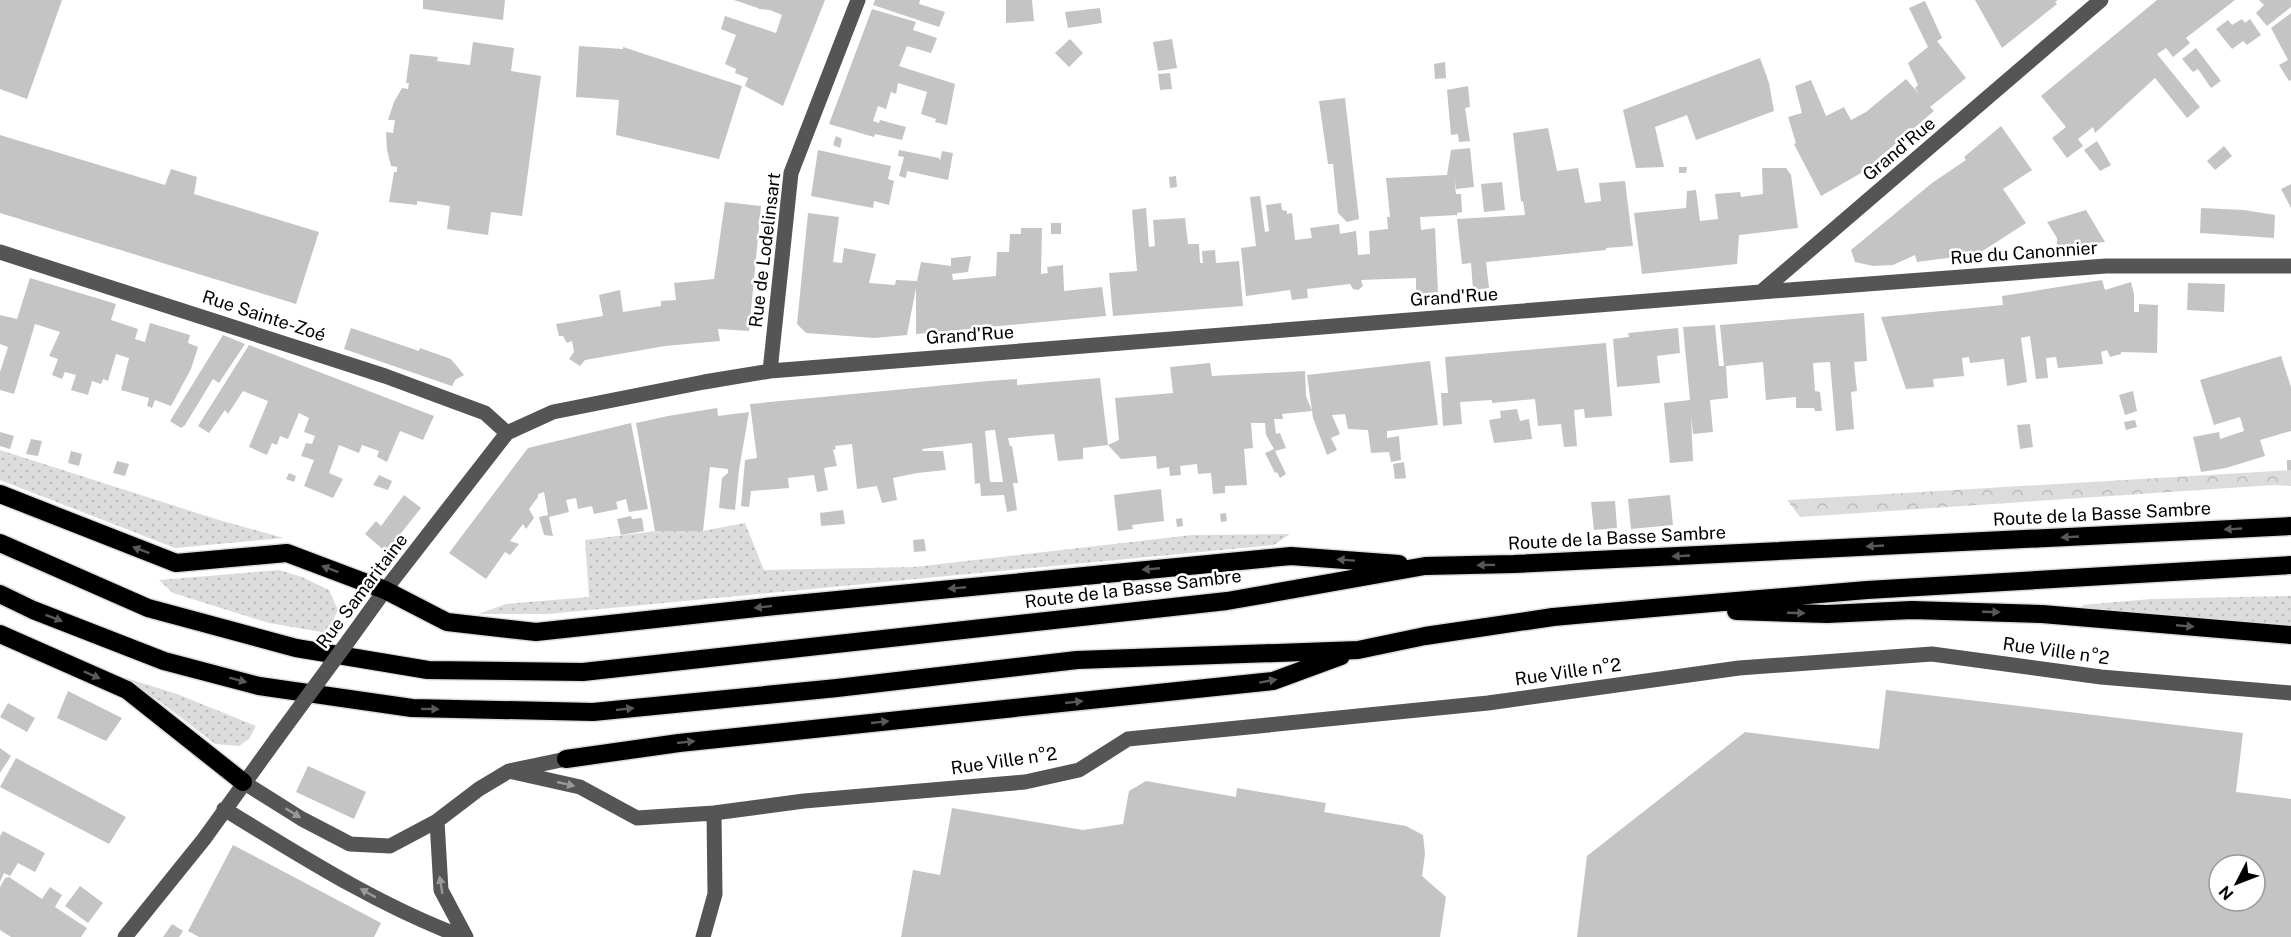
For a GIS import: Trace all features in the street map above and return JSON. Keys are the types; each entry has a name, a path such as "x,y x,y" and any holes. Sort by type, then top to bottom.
{"highway":[{"path":"0,494 176,563 287,553 385,590 447,622 536,632 787,604 1291,556 1425,566"},
{"name":"Route de la Basse Sambre","path":"0,543 148,608 296,648 428,669 583,672 1227,601 1425,566 1514,564 2291,526"},
{"path":"566,759 690,741 1273,681 1358,650 1425,636 1554,617 1866,590 2291,565"},
{"path":"0,594 33,610 164,661 259,686 412,708 593,712 837,688 1077,660 1358,650"},
{"path":"1653,608 1827,614 1911,610 2042,614 2291,635"},
{"path":"0,634 127,690 243,782"}],"street":[{"name":"Rue de Lodelinsart","path":"770,371 791,173 858,0"},
{"name":"Grand'Rue","path":"704,381 770,371 1761,292 2101,0"},
{"name":"Rue Sainte-Zoé","path":"0,252 386,376 485,413 507,433"},
{"name":"Rue du Canonnier","path":"1761,292 2106,266 2291,266"},
{"name":"Rue Samaritaine","path":"125,937 204,839 243,782 385,590 507,433 553,412 704,381"},
{"name":"Rue Ville n°2","path":"509,771 580,787 637,818 714,813 804,801 1025,782 1079,770 1128,739 1488,703 1739,668 1932,654 2101,677 2284,692"},
{"path":"243,782 302,819 350,844 390,846 437,821 479,789 509,771 566,759"},
{"path":"224,809 296,853 384,902 439,928 465,937"},
{"path":"703,937 715,894 714,813"},
{"path":"437,821 441,890 465,937"}],"green space":[{"path":"0,450 219,520 284,538 175,548 0,480"},
{"path":"2291,470 2291,486 2274,485 1800,517 1787,500"},
{"path":"745,523 764,570 914,567 1192,535 1290,534 1274,545 548,614 478,614 506,604 589,597 585,540 656,531 702,531"},
{"path":"279,570 302,577 329,590 338,610 327,633 269,623 173,593 159,580"},
{"path":"2291,596 2291,629 2089,617 2082,605 2151,599"},
{"path":"120,676 177,694 256,726 249,739 239,746 215,744 162,703"}],"building":[{"path":"0,0 62,0 27,99 0,89"},
{"path":"423,0 505,0 503,20 423,9"},
{"path":"734,0 825,0 783,106 745,86 748,78 735,73 736,69 725,64 736,35 721,29 725,16 776,33 782,15"},
{"path":"875,0 920,0 919,4 945,12 939,27 873,5"},
{"path":"1006,0 1032,0 1034,21 1006,23"},
{"path":"1975,0 2058,0 2055,2 2057,4 2002,48"},
{"path":"2157,0 2235,0 2186,38 2190,43 2173,57 2166,48 2157,54 2200,107 2187,118 2155,78 2095,133 2093,127 2078,139 2083,146 2067,158 2052,138 2066,127 2041,96"},
{"path":"2259,0 2291,0 2291,7 2267,26 2256,13 2264,5"},
{"path":"1925,1 1942,38 1937,41 1966,78 1930,107 1934,111 1861,173 1821,196 1794,144 1796,143 1788,117 1802,113 1795,86 1811,80 1826,116 1844,107 1851,120 1866,112 1906,79 1919,94 1915,88 1918,85 1908,63 1928,47 1909,8"},
{"path":"1100,8 1102,23 1068,28 1065,12"},
{"path":"872,9 916,22 913,30 937,38 931,53 907,46 899,66 955,84 947,125 935,122 936,119 921,114 927,92 898,83 896,94 891,92 886,109 878,106 873,121 879,123 880,120 906,127 902,140 875,134 874,137 829,124"},
{"path":"2291,13 2291,80 2289,81 2279,65 2288,60 2271,28"},
{"path":"2242,19 2245,23 2250,19 2261,35 2247,45 2243,41 2232,49 2216,29 2228,20 2232,25"},
{"path":"1070,39 1083,53 1069,67 1055,53"},
{"path":"1172,39 1177,68 1158,71 1153,42"},
{"path":"473,42 514,48 511,71 541,76 522,216 491,212 488,235 447,229 450,206 417,201 417,205 389,202 394,172 397,172 397,167 391,166 386,132 393,133 395,120 388,120 394,102 402,88 408,89 409,83 406,83 410,54 438,57 437,61 470,65"},
{"path":"579,46 623,49 623,47 742,86 719,159 616,135 619,100 576,97"},
{"path":"2196,48 2221,81 2211,88 2198,69 2193,72 2182,59"},
{"path":"1760,58 1769,83 1774,111 1696,140 1687,115 1655,127 1664,167 1636,168 1623,110"},
{"path":"1445,62 1446,78 1435,79 1434,64"},
{"path":"1170,73 1172,89 1160,90 1158,74"},
{"path":"1468,86 1470,107 1465,108 1470,141 1459,142 1458,134 1451,135 1447,90"},
{"path":"1345,98 1359,219 1347,222 1338,213 1333,164 1328,164 1319,101"},
{"path":"2001,126 2032,170 2003,189 2026,223 1978,254 1917,262 1915,255 1893,265 1873,266 1855,262 1851,250 1932,183 1966,160 1964,157"},
{"path":"1548,128 1557,171 1578,168 1585,203 1601,201 1599,183 1625,181 1633,246 1486,262 1489,288 1473,290 1471,263 1462,264 1457,219 1525,215 1523,201 1521,202 1513,133"},
{"path":"0,135 165,185 171,169 197,177 194,194 319,232 296,304 0,213"},
{"path":"836,136 842,139 840,148 833,145"},
{"path":"2097,141 2111,165 2100,171 2084,150"},
{"path":"2224,146 2232,156 2215,170 2207,161"},
{"path":"1470,148 1474,187 1456,189 1454,175 1456,194 1461,194 1462,212 1457,215 1420,217 1421,230 1435,228 1438,292 1416,294 1416,278 1361,280 1363,286 1358,290 1353,289 1350,284 1307,289 1308,298 1292,300 1290,290 1246,296 1241,248 1256,246 1250,197 1260,196 1265,232 1269,231 1266,205 1281,203 1282,210 1287,211 1287,214 1292,213 1295,240 1312,238 1310,228 1339,224 1340,234 1356,231 1358,255 1370,254 1369,231 1388,229 1387,217 1390,217 1386,178 1447,175 1451,150"},
{"path":"818,150 891,166 888,179 894,181 889,205 874,201 873,208 811,196"},
{"path":"899,150 939,158 940,161 942,151 953,153 948,180 907,171 906,178 899,176 904,157 898,156"},
{"path":"1679,167 1687,167 1686,173 1679,173"},
{"path":"1762,168 1786,168 1791,175 1798,228 1739,235 1737,264 1642,274 1634,213 1686,208 1687,191 1696,190 1700,221 1718,219 1715,194 1740,192 1741,197 1763,194"},
{"path":"1176,176 1177,187 1170,188 1169,177"},
{"path":"1502,182 1505,210 1484,212 1481,184"},
{"path":"2291,184 2291,208 2281,189"},
{"path":"725,202 761,206 749,331 718,329 720,341 665,346 585,360 580,366 569,359 574,352 572,341 567,343 563,336 559,336 556,324 603,316 599,295 620,290 623,312 661,306 661,301 676,300 674,283 714,279"},
{"path":"1146,208 1149,247 1155,246 1153,220 1185,218 1188,244 1199,244 1200,263 1203,263 1202,251 1215,250 1216,263 1239,261 1243,306 1113,316 1109,273 1137,271 1132,210"},
{"path":"2201,208 2244,210 2275,215 2274,238 2200,233"},
{"path":"2086,210 2105,242 2057,246 2057,238 2047,222"},
{"path":"808,213 839,217 833,262 842,263 844,248 876,254 869,283 895,285 896,280 917,281 921,262 951,266 951,258 971,256 968,272 952,274 953,280 996,276 997,252 1009,252 1010,234 1021,234 1021,228 1042,228 1041,274 1048,273 1047,267 1063,265 1064,291 1102,287 1106,316 916,334 916,288 907,335 874,338 806,333 797,324"},
{"path":"1051,223 1061,223 1061,234 1051,234"},
{"path":"30,278 116,304 111,320 138,329 135,339 145,342 150,323 190,335 188,343 198,347 191,369 171,406 155,400 152,408 147,406 149,398 121,390 129,358 116,354 108,381 103,379 101,384 92,381 88,395 71,390 76,375 65,372 62,379 52,375 58,359 49,356 60,332 35,324 14,394 0,390 0,372 8,347 0,344 0,315 17,319"},
{"path":"2102,280 2105,290 2131,282 2134,312 2139,312 2139,304 2158,305 2157,353 2121,352 2121,354 2110,357 2107,350 2101,352 2103,364 2058,368 2056,357 2046,358 2048,378 2036,379 2030,336 2021,338 2027,382 2007,386 2004,359 1970,363 1969,357 1962,358 1964,376 1933,379 1934,387 1906,389 1881,317 2003,305 2002,296"},
{"path":"2188,283 2225,284 2224,312 2187,310"},
{"path":"1864,313 1867,361 1854,362 1857,391 1851,392 1854,429 1836,431 1830,362 1813,363 1815,391 1820,392 1822,411 1815,411 1814,408 1796,408 1796,397 1766,400 1763,362 1726,366 1728,398 1710,400 1713,432 1693,434 1691,416 1693,461 1670,463 1664,403 1690,400 1683,327 1715,325 1719,366 1724,366 1720,325"},
{"path":"351,328 419,351 420,348 451,359 464,375 455,380 452,386 344,349"},
{"path":"1678,328 1680,353 1657,356 1660,383 1617,387 1613,339 1629,337 1628,333"},
{"path":"223,335 245,344 219,383 213,379 181,428 170,421"},
{"path":"1606,343 1612,416 1585,418 1584,409 1574,410 1577,446 1564,447 1561,424 1538,426 1535,399 1492,403 1492,400 1460,402 1462,424 1443,426 1441,393 1448,393 1445,357"},
{"path":"249,345 434,416 423,440 400,431 387,462 377,457 379,451 362,445 359,453 339,445 329,473 343,479 333,498 304,486 314,460 301,456 306,443 312,444 315,436 304,432 309,418 299,413 288,439 280,436 277,445 272,443 267,455 249,447 268,401 243,391 228,414 225,410 209,433 198,426"},
{"path":"2281,356 2291,387 2291,431 2260,440 2265,456 2226,468 2201,472 2193,437 2219,432 2220,439 2244,431 2240,417 2214,425 2200,380"},
{"path":"1430,361 1438,425 1387,431 1387,438 1399,436 1401,460 1391,462 1389,452 1371,453 1368,430 1348,429 1345,414 1332,415 1340,434 1331,438 1337,450 1327,455 1313,418 1307,375"},
{"path":"1210,363 1212,376 1305,371 1306,396 1312,411 1282,414 1283,419 1274,419 1276,434 1280,433 1286,448 1275,451 1286,474 1280,478 1265,453 1274,449 1266,435 1265,423 1251,423 1253,448 1244,449 1247,485 1225,486 1225,493 1213,494 1211,473 1198,474 1197,464 1180,466 1181,475 1170,476 1169,467 1157,469 1156,456 1121,459 1108,445 1119,440 1115,398 1173,393 1170,367"},
{"path":"1100,378 1108,445 1083,448 1083,459 1058,461 1054,434 1008,438 1012,446 1018,483 1013,483 1017,510 1007,512 1004,495 981,496 980,483 975,484 972,443 922,449 923,451 943,451 946,470 893,478 897,500 882,503 877,486 857,489 852,444 835,446 836,449 833,450 837,466 824,468 828,490 817,492 814,475 788,478 789,488 751,491 749,507 741,506 745,460 757,458 750,404 988,381 1017,379 1017,385","holes":["995,430 1003,482 990,482 985,431"]},
{"path":"2133,391 2137,411 2125,415 2119,395"},
{"path":"717,408 718,416 749,412 735,510 719,508 722,478 728,473 728,469 710,467 703,531 655,531 636,423"},
{"path":"1517,409 1520,421 1529,419 1532,439 1494,443 1489,420 1501,418 1500,411"},
{"path":"2135,420 2137,427 2126,430 2124,422"},
{"path":"631,423 648,509 629,512 626,499 616,502 618,509 594,514 592,506 578,509 576,498 566,500 569,512 549,517 553,536 544,535 539,517 548,515 544,492 538,494 529,509 534,518 526,529 523,524 510,541 519,544 510,555 505,552 486,579 449,553 528,448"},
{"path":"2030,424 2033,447 2020,449 2017,425"},
{"path":"0,432 14,436 10,449 0,446"},
{"path":"31,439 42,441 38,456 26,454"},
{"path":"71,451 82,454 79,466 68,463"},
{"path":"2287,460 2291,460 2291,470 2287,470"},
{"path":"117,461 129,464 125,476 113,473"},
{"path":"1404,462 1406,478 1395,479 1393,464"},
{"path":"289,473 296,476 294,482 286,479"},
{"path":"379,475 392,481 388,490 373,485"},
{"path":"1161,489 1164,521 1132,525 1133,529 1118,531 1114,495"},
{"path":"404,495 421,508 386,552 365,534 376,521 381,526"},
{"path":"1670,495 1673,525 1631,529 1628,499"},
{"path":"1615,501 1617,528 1594,530 1591,502"},
{"path":"843,510 845,524 821,526 820,513"},
{"path":"1226,513 1227,521 1221,522 1220,514"},
{"path":"631,516 632,519 642,518 644,531 621,535 617,519"},
{"path":"1182,518 1183,526 1177,527 1176,519"},
{"path":"924,539 926,551 914,552 913,540"},
{"path":"1886,690 2243,733 2236,792 2291,799 2291,937 1577,937 1587,856 1745,732 1879,749"},
{"path":"68,691 122,718 106,741 57,718"},
{"path":"8,703 35,718 27,732 0,717"},
{"path":"0,748 11,756 0,773"},
{"path":"16,758 126,817 109,844 0,787"},
{"path":"308,766 366,792 354,819 296,792"},
{"path":"1146,781 1236,797 1237,788 1326,803 1324,812 1406,826 1423,835 1425,854 1422,876 1446,897 1440,937 901,937 913,870 940,875 952,808 1083,830 1123,824 1129,791"},
{"path":"3,831 45,853 35,872 18,863 10,876 4,873 0,882 0,836"},
{"path":"233,845 381,923 374,937 199,937 188,931"},
{"path":"9,877 42,899 50,887 62,895 55,907 87,928 81,937 11,937 0,930 0,887 5,878"},
{"path":"80,886 103,903 88,923 65,906"},
{"path":"172,924 183,931 179,937 163,937"}]}
